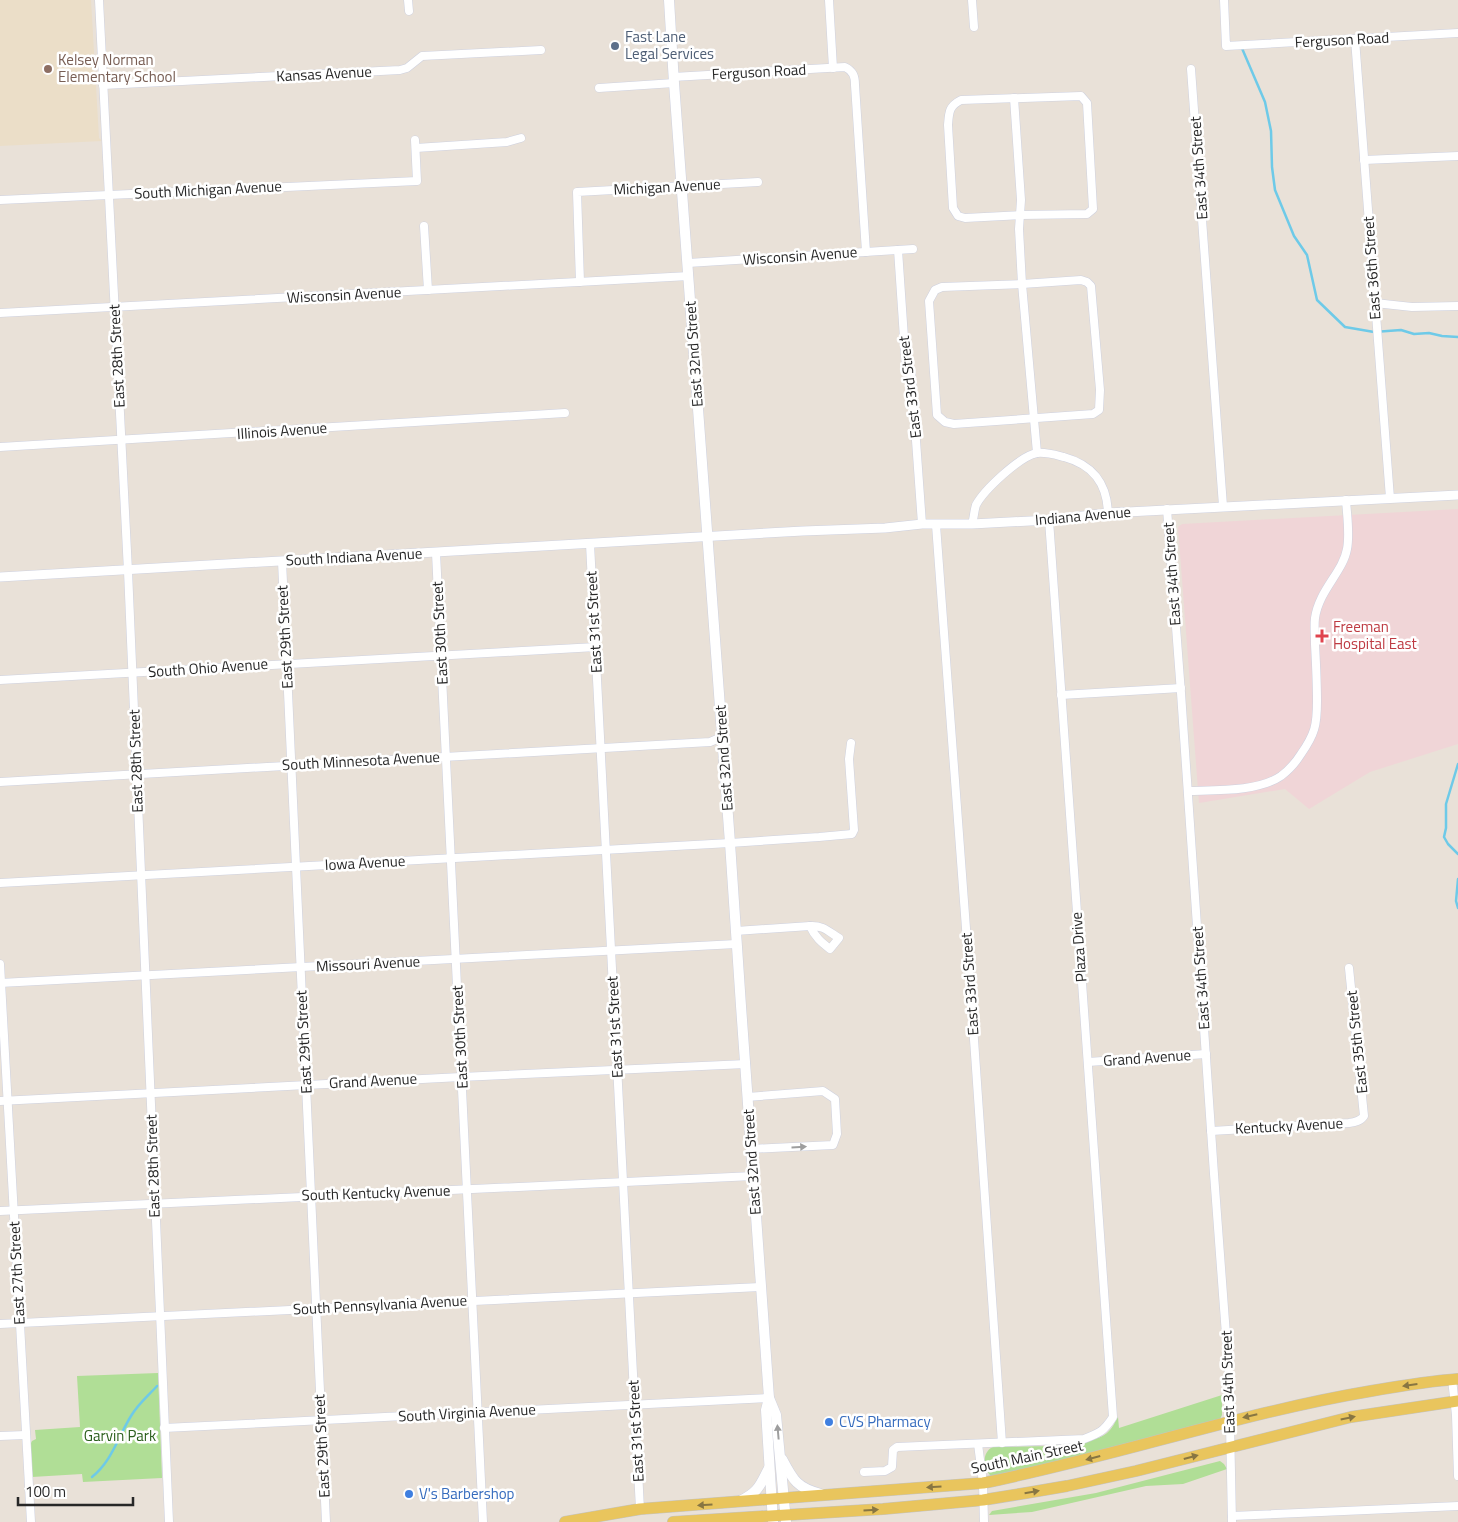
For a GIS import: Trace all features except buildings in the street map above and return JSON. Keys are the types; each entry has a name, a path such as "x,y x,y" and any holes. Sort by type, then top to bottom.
{"main road":[{"name":"East 32nd Street","path":"669,0 769,1398 766,1410 773,1519"},
{"name":"South Main Street","path":"565,1522 640,1509 983,1483 1036,1473 1229,1421 1340,1396 1455,1379"},
{"path":"769,1398 776,1415 785,1518"},
{"path":"673,1522 739,1518 773,1519 822,1513 983,1500 1067,1486 1136,1471 1351,1417 1456,1401"},
{"path":"780,1454 791,1478 806,1490 827,1495"},
{"path":"738,1502 753,1495 758,1490 769,1467"},
{"path":"811,1522 822,1513"},
{"path":"739,1518 750,1522"}],"street":[{"name":"East 28th Street","path":"99,0 128,571 169,1522"},
{"path":"408,0 409,12"},
{"path":"829,0 833,68"},
{"path":"972,0 974,28"},
{"name":"Ferguson Road","path":"1224,0 1226,46 1458,33"},
{"name":"East 36th Street","path":"1355,39 1390,498"},
{"name":"Kansas Avenue","path":"104,85 400,70 406,68 422,56 541,50"},
{"name":"Ferguson Road","path":"674,80 845,67 852,72 855,81 866,252"},
{"name":"East 34th Street","path":"1191,70 1223,506"},
{"path":"599,88 674,80"},
{"path":"1081,96 1087,103 1093,209 1087,214 965,218 958,216 953,208 948,125 949,112 953,104 961,100 1014,98 1081,96"},
{"path":"1014,98 1021,200 1019,230 1022,284 1037,454"},
{"name":"South Michigan Avenue","path":"0,200 417,181 415,144 507,142 520,138"},
{"path":"1364,160 1458,156"},
{"name":"Michigan Avenue","path":"580,282 577,192 758,182"},
{"path":"424,226 428,290"},
{"name":"Wisconsin Avenue","path":"688,263 913,249"},
{"name":"East 33rd Street","path":"898,250 906,367 911,371 922,524"},
{"name":"Wisconsin Avenue","path":"0,313 689,276"},
{"path":"1081,280 1088,282 1091,286 1100,390 1099,410 1093,414 954,424 945,422 937,415 929,301 935,290 942,287 1022,284 1081,280"},
{"path":"1375,302 1412,307 1458,306"},
{"name":"Illinois Avenue","path":"0,447 564,413"},
{"path":"972,524 976,505 999,478 1009,469 1030,456 1037,454 1075,460 1090,470 1104,488 1108,512"},
{"name":"Indiana Avenue","path":"708,537 885,528 922,524 972,524 1049,520 1108,512 1458,494"},
{"path":"1188,791 1266,784 1282,775 1295,763 1311,740 1317,724 1315,618 1322,595 1341,564 1347,550 1348,524 1346,500"},
{"name":"East 34th Street","path":"1167,509 1229,1375 1232,1519"},
{"name":"Plaza Drive","path":"864,1472 885,1471 892,1467 893,1450 897,1448 1084,1439 1096,1435 1106,1428 1113,1417 1049,520"},
{"name":"East 33rd Street","path":"936,525 1002,1443"},
{"name":"South Indiana Avenue","path":"0,577 708,537"},
{"name":"East 31st Street","path":"590,544 640,1509"},
{"name":"East 30th Street","path":"436,553 483,1522"},
{"name":"East 29th Street","path":"282,561 326,1522"},
{"name":"South Ohio Avenue","path":"0,680 596,647"},
{"path":"1061,695 1181,688"},
{"name":"South Minnesota Avenue","path":"0,782 710,742 722,737"},
{"name":"Iowa Avenue","path":"0,883 730,843 852,834 854,830 849,759 851,744"},
{"path":"736,931 810,926"},
{"name":"Missouri Avenue","path":"1,983 736,944"},
{"name":"East 27th Street","path":"0,964 4,1101 14,1210 31,1522"},
{"name":"East 35th Street","path":"1349,968 1364,1116"},
{"name":"Grand Avenue","path":"1088,1062 1206,1054"},
{"name":"Grand Avenue","path":"4,1101 150,1092 746,1064"},
{"path":"747,1098 823,1092 835,1100 838,1134 833,1145 751,1149"},
{"name":"Kentucky Avenue","path":"1211,1131 1349,1123 1359,1121 1364,1116"},
{"name":"South Kentucky Avenue","path":"0,1211 753,1176"},
{"name":"South Pennsylvania Avenue","path":"0,1324 760,1287"},
{"path":"1455,1379 1458,1476"},
{"name":"South Virginia Avenue","path":"164,1428 769,1398"},
{"path":"0,1436 25,1435"},
{"path":"978,1444 983,1483 984,1522"},
{"path":"1232,1519 1458,1506"}],"shaded area":[{"name":"Kelsey Norman Elementary School","path":"0,0 91,0 99,138 102,141 0,146"},
{"name":"Freeman Hospital East","path":"1458,509 1458,744 1370,772 1309,809 1285,789 1199,803 1178,527 1182,524"}],"green space":[{"name":"Garvin Park","path":"158,1373 162,1478 83,1482 82,1474 32,1477 30,1445 36,1439 35,1430 80,1427 77,1376"},
{"path":"1222,1395 1222,1415 1219,1421 992,1477 985,1466 985,1457 989,1449 993,1447 1053,1446 1085,1442 1107,1433 1118,1417 1119,1428"},
{"path":"1220,1461 1227,1469 1183,1484 1146,1486 1032,1512 989,1515 992,1511 1096,1493"}],"waterway":[{"path":"1241,46 1265,102 1271,131 1275,190 1294,236 1307,255 1317,300 1345,327 1374,332 1401,330 1414,334 1429,333 1458,337"},
{"path":"1458,764 1446,804 1444,837 1458,854"},
{"path":"1458,879 1456,901 1458,908"},
{"path":"92,1477 105,1464 134,1412 157,1386"}],"place":[{"name":"Fast Lane Legal Services","path":"615,46"},
{"name":"Kelsey Norman Elementary School","path":"48,69"},
{"name":"Freeman Hospital East","path":"1322,636"},
{"name":"CVS Pharmacy","path":"829,1422"},
{"name":"V's Barbershop","path":"409,1494"}]}
